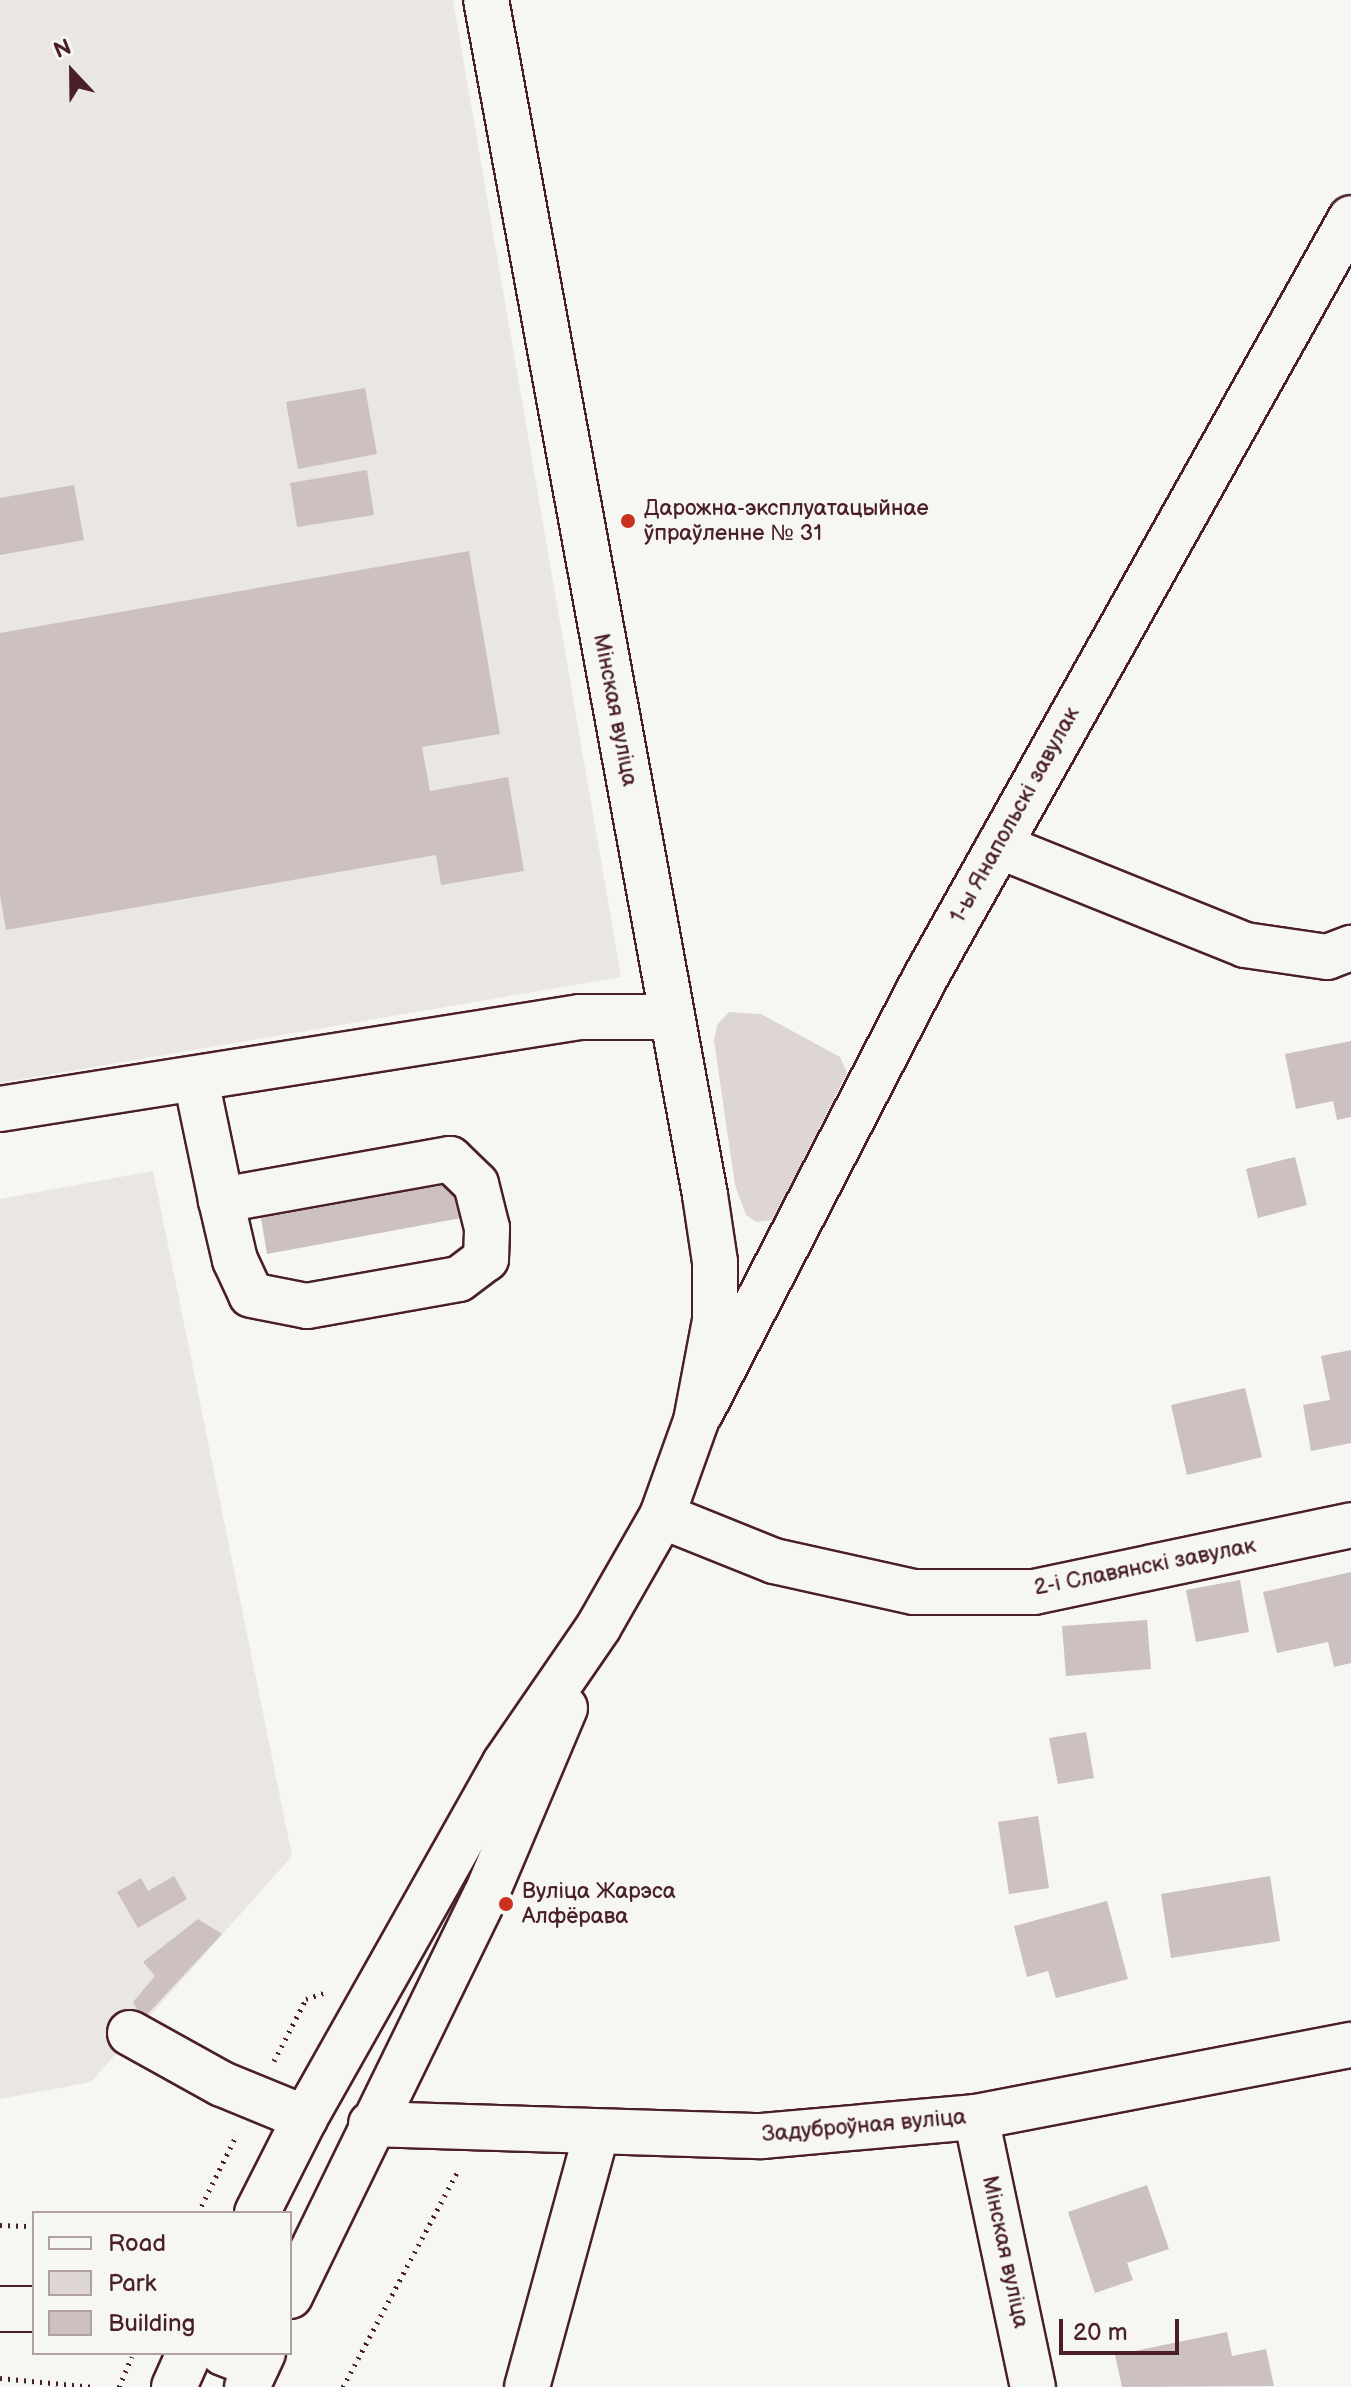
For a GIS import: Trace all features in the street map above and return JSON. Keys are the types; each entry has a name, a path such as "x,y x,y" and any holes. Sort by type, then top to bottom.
{"street":[{"name":"Мінская вуліца","path":"486,0 715,1262 715,1320 696,1421"},
{"name":"1-ы Янапольскі завулак","path":"696,1421 999,846 1351,218"},
{"path":"999,846 1245,945 1327,957 1351,948"},
{"path":"0,1109 580,1017 672,1017"},
{"path":"196,1080 221,1200 235,1260 251,1295 307,1306 459,1279 486,1259 487,1228 476,1184 450,1159 221,1200"},
{"path":"258,2211 305,2118 505,1763 599,1626 662,1516 696,1421"},
{"name":"2-і Славянскі завулак","path":"662,1516 774,1561 914,1592 1034,1592 1351,1525"},
{"path":"292,2292 371,2124 486,1895 599,1626"},
{"name":"Задуброўная вуліца","path":"130,2033 222,2084 305,2118 596,2134 762,2136 976,2117 1351,2045"},
{"name":"Мінская вуліца","path":"976,2117 1033,2387"},
{"path":"527,2387 596,2134"},
{"path":"0,2309 32,2309"},
{"path":"174,2387 188,2355"}],"path":[{"path":"0,2225 32,2226"},
{"path":"119,2387 132,2357"},
{"path":"0,2378 94,2387"}],"shaded area":[{"path":"0,0 453,0 621,977 0,1083"},
{"path":"153,1171 292,1856 91,2082 0,2099 0,1199"}],"green space":[{"path":"729,1012 761,1014 840,1057 847,1073 773,1220 756,1222 746,1215 735,1185 714,1041 717,1025"}],"building":[{"path":"365,388 377,454 298,469 286,402"},
{"path":"367,470 374,515 297,527 290,483"},
{"path":"74,485 84,540 0,555 0,498"},
{"path":"469,551 500,734 422,747 430,791 508,777 524,871 441,885 436,855 6,930 0,895 0,633"},
{"path":"1351,1041 1351,1117 1337,1120 1333,1101 1296,1109 1285,1054"},
{"path":"1295,1157 1307,1205 1258,1218 1246,1169"},
{"path":"455,1183 461,1218 267,1254 261,1218"},
{"path":"1351,1350 1351,1443 1311,1451 1303,1405 1330,1400 1321,1356"},
{"path":"1245,1388 1262,1457 1187,1475 1171,1405"},
{"path":"1351,1572 1351,1663 1334,1667 1328,1642 1277,1653 1263,1592"},
{"path":"1240,1580 1249,1632 1196,1642 1186,1590"},
{"path":"1147,1620 1151,1669 1066,1676 1062,1626"},
{"path":"1086,1732 1094,1778 1058,1784 1049,1738"},
{"path":"1038,1816 1049,1888 1009,1894 998,1822"},
{"path":"174,1876 187,1899 138,1928 117,1892 141,1878 148,1891"},
{"path":"1270,1876 1280,1941 1171,1958 1161,1894"},
{"path":"1107,1901 1128,1979 1056,1998 1048,1971 1027,1977 1014,1926"},
{"path":"198,1919 222,1934 142,2020 133,2002 155,1976 143,1962"},
{"path":"1147,2185 1169,2249 1127,2263 1133,2280 1095,2293 1068,2212"},
{"path":"1227,2332 1232,2356 1266,2349 1274,2386 1122,2387 1115,2355"}],"place":[{"name":"Дарожна-эксплуатацыйнае ўпраўленне № 31","path":"628,521"},
{"name":"Вуліца Жарэса Алфёрава","path":"506,1904"}]}
